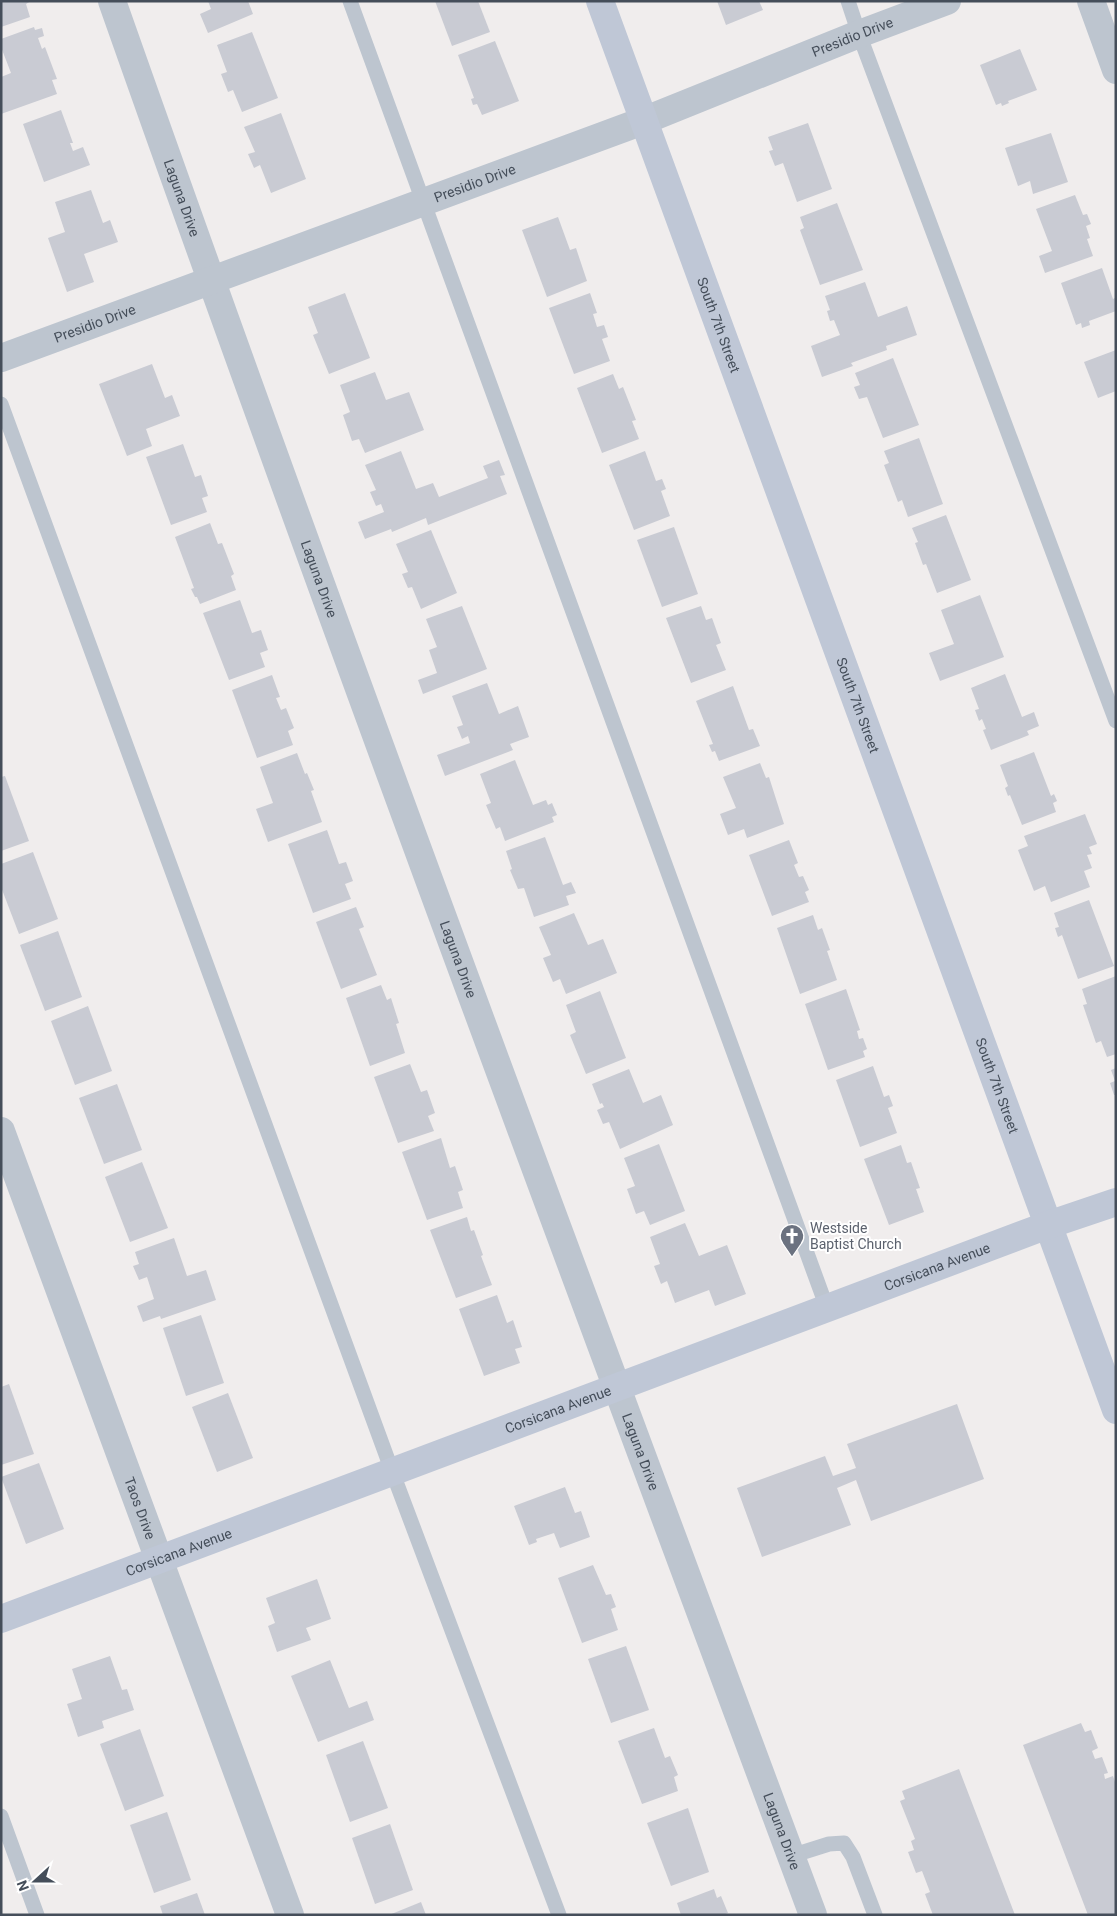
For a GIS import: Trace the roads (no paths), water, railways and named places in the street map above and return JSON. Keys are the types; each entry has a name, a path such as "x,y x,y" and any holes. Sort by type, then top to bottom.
{"main road":[{"name":"South 7th Street","path":"600,1 1116,1410"},
{"name":"Corsicana Avenue","path":"1,1619 1048,1225 1116,1202"}],"street":[{"name":"Laguna Drive","path":"112,1 210,280 616,1387 813,1915"},
{"name":"Presidio Drive","path":"1,358 643,121 946,1"},
{"path":"1091,1 1116,70"},
{"name":"Taos Drive","path":"1,1131 290,1915"}],"lane":[{"path":"350,1 827,1308"},
{"path":"848,1 1116,721"},
{"path":"1,404 392,1471 559,1915"},
{"path":"1,1816 38,1915"},
{"path":"791,1856 829,1844 844,1843 853,1857 875,1915"}],"place":[{"name":"Westside Baptist Church","path":"792,1257"}]}
